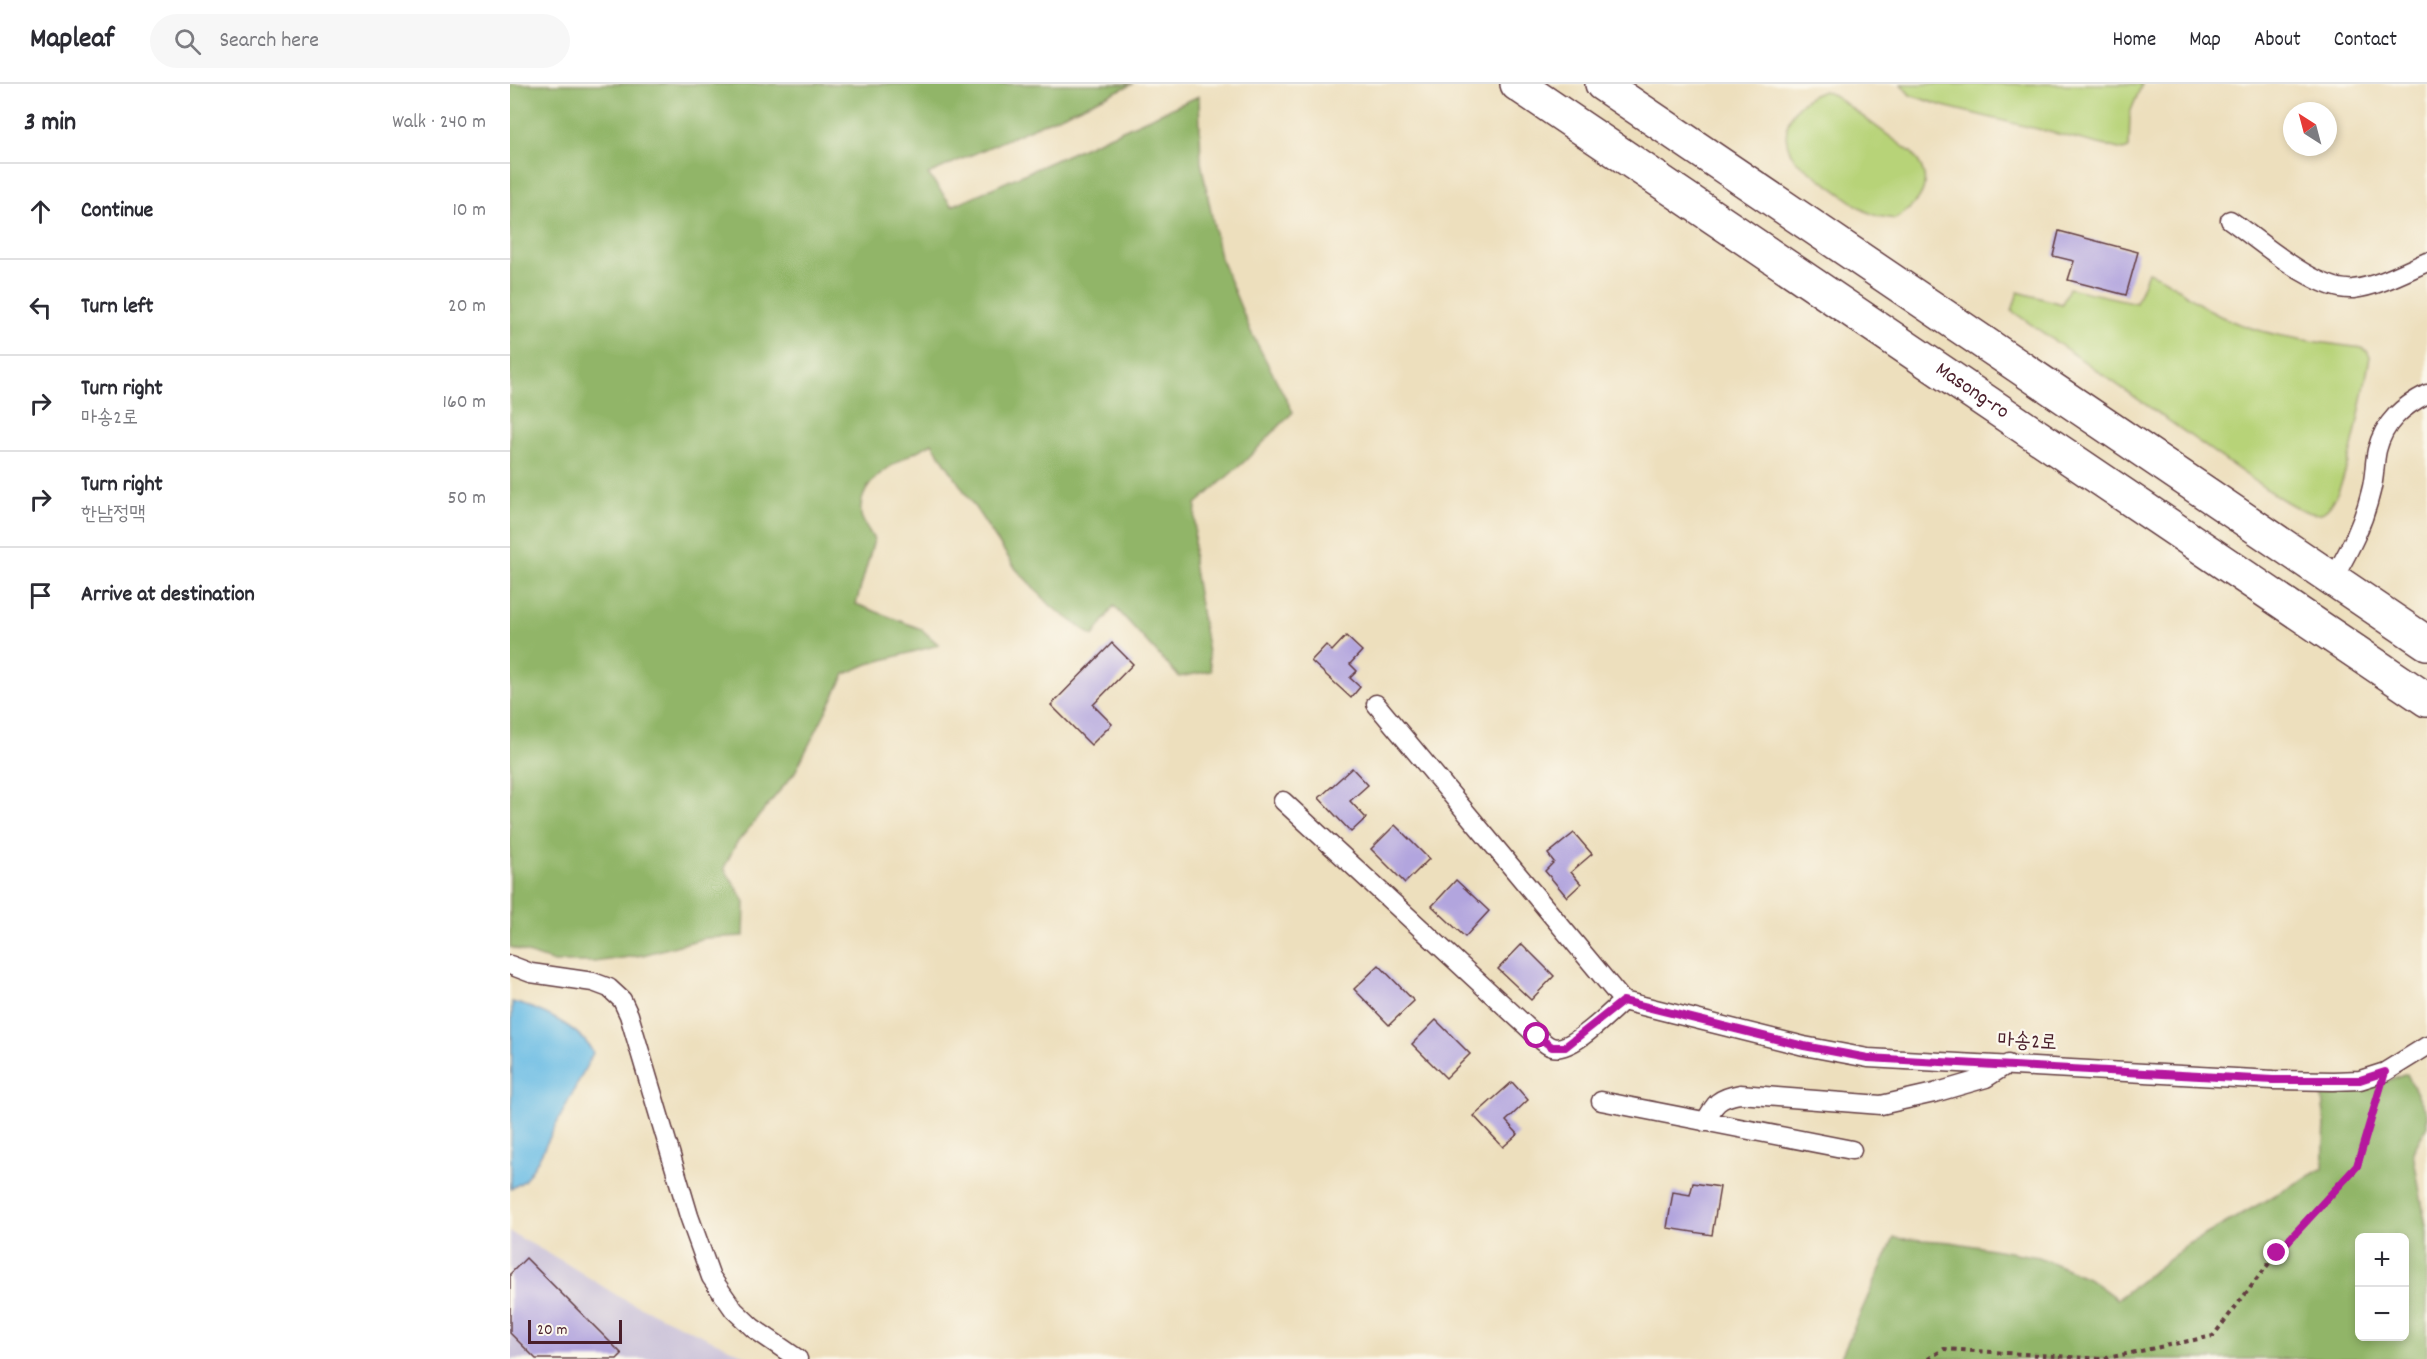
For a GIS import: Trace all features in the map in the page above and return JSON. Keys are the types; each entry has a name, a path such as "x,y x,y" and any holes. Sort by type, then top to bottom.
{"street":[{"name":"Masong-ro","path":"1518,84 2427,700"},
{"path":"1602,84 2427,643"}],"lane":[{"path":"2230,220 2301,271 2334,288 2354,289 2384,280 2427,262"},
{"path":"2333,579 2357,538 2372,490 2377,450 2386,426 2407,404 2427,394"},
{"path":"1283,801 1537,1036 1552,1047 1565,1047 1578,1039 1623,1001 1376,704"},
{"path":"510,965 531,973 593,982 609,988 622,1000 689,1216 711,1277 722,1295 747,1322 798,1359"},
{"name":"마송2로","path":"1623,1001 1804,1046 1868,1058 2273,1080 2360,1080 2385,1072 2427,1046"},
{"path":"1705,1122 1715,1104 1726,1097 1740,1094 1881,1105 1986,1078 2008,1064"},
{"path":"1601,1101 1852,1150"}],"path":[{"path":"1928,1359 1944,1349 2102,1359 2213,1336 2277,1253 2357,1166 2385,1072"}],"shaded area":[{"path":"510,1232 564,1262 621,1298 753,1359 510,1359"}],"green space":[{"path":"510,84 1133,84 928,174 952,206 1199,96 1201,162 1220,257 1251,332 1293,412 1245,461 1196,504 1193,563 1211,671 1179,677 1114,606 1093,636 1052,607 1016,569 932,443 884,470 866,490 861,515 874,540 856,604 921,629 939,645 868,664 845,674 795,772 736,844 724,868 745,902 744,936 705,938 643,955 595,962 554,962 510,947"},
{"path":"1901,84 2142,84 2130,113 2129,148 2123,150 1943,106 1910,95"},
{"path":"1824,91 1835,96 1912,153 1919,163 1925,181 1923,190 1913,205 1895,219 1865,211 1796,161 1787,140 1790,119 1803,102"},
{"path":"2148,272 2166,280 2198,303 2231,321 2286,337 2362,348 2367,351 2370,357 2359,417 2346,468 2339,490 2330,505 2321,513 2304,511 2275,495 2012,311 2018,292 2062,304 2069,288 2136,303"},
{"path":"2407,1074 2427,1113 2427,1126 2413,1152 2427,1232 2427,1359 1840,1359 1894,1238 1951,1242 2039,1257 2088,1278 2117,1299 2189,1244 2323,1168 2325,1122 2321,1091 2364,1089"}],"water":[{"path":"512,1002 558,1020 579,1035 593,1053 538,1160 524,1181 511,1189"}],"building":[{"path":"2059,231 2138,252 2126,295 2068,280 2074,261 2053,256"},
{"path":"1346,636 1362,651 1350,664 1357,671 1350,678 1360,687 1351,698 1311,661 1326,645 1332,651"},
{"path":"1112,643 1133,664 1093,705 1112,724 1091,745 1051,705"},
{"path":"1352,768 1368,785 1350,801 1366,818 1351,832 1319,798"},
{"path":"1395,825 1429,859 1405,883 1371,849"},
{"path":"1574,833 1592,854 1571,872 1581,884 1567,897 1545,871 1554,862 1548,854"},
{"path":"1456,880 1489,911 1465,937 1432,906"},
{"path":"1522,944 1554,976 1531,1000 1498,969"},
{"path":"1379,965 1414,1001 1389,1025 1354,989"},
{"path":"1436,1020 1470,1054 1446,1078 1412,1044"},
{"path":"1512,1082 1528,1100 1506,1121 1518,1134 1503,1147 1474,1116"},
{"path":"1693,1183 1720,1187 1712,1235 1667,1228 1673,1192 1690,1195"},
{"path":"526,1258 622,1354 617,1359 536,1359 510,1333 510,1274"}],"route":[{"path":"1537,1036 1552,1047 1565,1047 1578,1039 1623,1001 1804,1046 1868,1058 1979,1062 2273,1080 2360,1080 2385,1072 2357,1166 2277,1253"}]}
